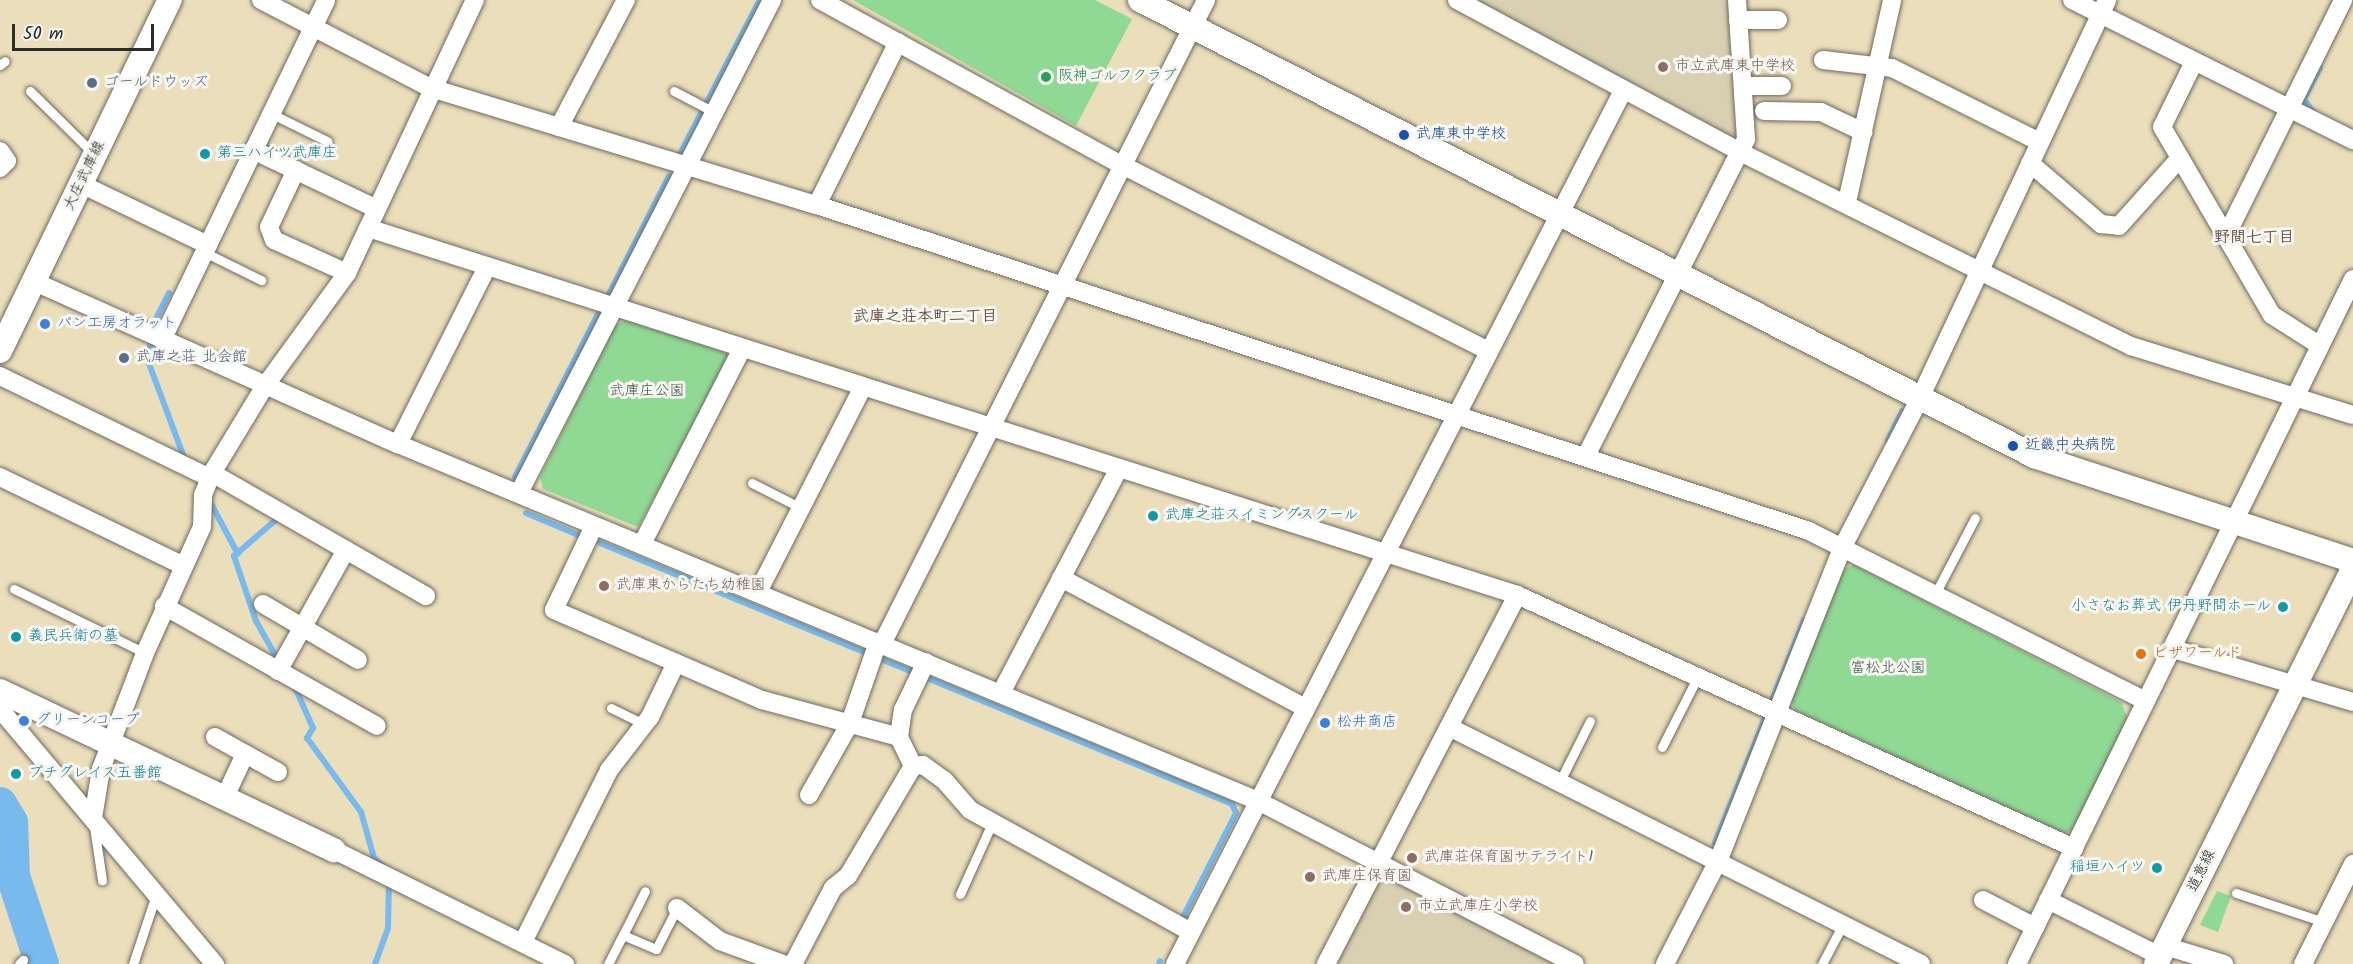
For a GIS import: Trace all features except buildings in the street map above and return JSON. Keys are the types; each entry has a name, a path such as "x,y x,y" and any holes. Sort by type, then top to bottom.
{"street":[{"name":"大庄武庫線","path":"0,351 171,0"},
{"path":"261,0 430,88 560,127 684,169 817,206 1063,288 1587,454 1809,531 2145,701"},
{"path":"162,340 326,0"},
{"path":"93,818 112,742 145,653 164,606 202,527 202,495 265,386 347,273 430,88 475,0"},
{"path":"560,127 626,0"},
{"path":"519,493 684,169 708,109 772,0"},
{"path":"820,0 1122,165 1489,351"},
{"path":"1140,0 1919,400 2054,464 2353,561"},
{"path":"809,795 850,723 876,650 987,426 1063,288 1122,165 1206,0"},
{"path":"1457,0 1742,153 1848,202 1980,272 2131,346 2353,415"},
{"path":"1587,454 1742,153 1746,140 1737,0"},
{"path":"1848,202 1892,0"},
{"path":"2072,0 2103,7 2194,62 2353,140"},
{"path":"2228,232 2343,0"},
{"path":"1665,964 1719,859 1772,707 1842,548 1919,400 2030,164 2038,141 2103,7"},
{"path":"1738,20 1778,20"},
{"path":"817,206 898,42"},
{"path":"1823,60 1877,70 1892,69 2038,141"},
{"path":"2194,62 2162,127 2228,232 2272,315 2319,345"},
{"path":"1743,86 1782,86"},
{"path":"1175,964 1624,89"},
{"path":"1764,111 1821,112 1863,132"},
{"path":"253,150 377,209"},
{"path":"0,151 7,161 0,168"},
{"path":"2030,164 2101,224 2119,226 2180,158"},
{"path":"296,170 269,227 274,240 347,273"},
{"path":"81,184 206,248"},
{"path":"368,228 1517,595 1772,707 2074,848"},
{"path":"398,444 487,267"},
{"path":"2017,964 2234,524 2292,397 2353,279"},
{"path":"35,282 398,444 758,592 921,671 1001,693 1258,801 1575,964"},
{"path":"642,544 742,349"},
{"path":"0,376 211,476 426,596"},
{"path":"758,592 863,387"},
{"path":"1001,693 1119,468"},
{"path":"0,477 184,566"},
{"path":"594,526 554,610 762,700 900,737"},
{"path":"284,671 303,627 346,550"},
{"name":"道意線","path":"2160,955 2353,569"},
{"path":"1061,578 1305,708"},
{"path":"1326,964 1517,595"},
{"path":"263,604 358,660"},
{"path":"164,606 284,671 377,726"},
{"path":"2173,649 2353,702"},
{"path":"523,942 609,770 644,724 676,663"},
{"path":"913,766 900,737 903,710 921,671"},
{"path":"0,691 112,742 565,964"},
{"path":"0,709 215,964"},
{"path":"1449,727 1719,859 1921,964"},
{"path":"215,737 278,772"},
{"path":"225,797 246,754"},
{"path":"913,766 923,765 944,780 970,810 1191,932"},
{"path":"794,964 833,888 848,876 913,766"},
{"path":"2303,964 2352,870"},
{"path":"1983,900 2035,927"},
{"path":"2048,900 2160,955 2224,964"},
{"path":"677,908 720,941 783,964"}],"lane":[{"path":"30,91 95,155"},
{"path":"674,91 708,109"},
{"path":"270,113 327,141"},
{"path":"206,248 261,280"},
{"path":"752,483 801,508"},
{"path":"1934,596 1975,518"},
{"path":"14,590 145,653"},
{"path":"1662,747 1699,674"},
{"path":"611,708 644,724"},
{"path":"1560,781 1590,721"},
{"path":"93,818 102,880"},
{"path":"960,894 992,823"},
{"path":"608,964 645,891"},
{"path":"2236,893 2324,922"},
{"path":"133,964 156,894"},
{"path":"623,935 656,949 677,908"},
{"path":"1822,964 1843,924"}],"shaded area":[{"name":"市立武庫東中学校","path":"1466,0 1732,0 1740,133 1728,140"},
{"name":"市立武庫庄小学校","path":"1388,879 1559,964 1336,964 1379,882"}],"green space":[{"name":"阪神ゴルフクラブ","path":"853,0 1095,0 1132,19 1076,126"},
{"name":"武庫庄公園","path":"627,320 726,353 729,360 638,527 543,489 540,477 615,325"},
{"name":"富松北公園","path":"1854,565 2121,702 2127,717 2074,830 2061,834 1795,710 1790,699 1842,569"},
{"path":"2217,891 2231,896 2218,932 2200,925"}],"waterway":[{"path":"679,156 760,0"},
{"path":"2312,111 2304,99 2320,68"},
{"path":"609,294 669,176"},
{"path":"169,293 154,322 148,361 185,460"},
{"path":"515,477 598,314"},
{"path":"1888,440 1902,411"},
{"path":"209,500 238,554"},
{"path":"526,513 578,535"},
{"path":"279,517 234,556 256,621 279,662"},
{"path":"600,543 1232,804 1236,813 1183,917"},
{"path":"1715,843 1804,620"},
{"path":"294,685 313,728 307,738 361,812 374,858 382,865"},
{"path":"0,804 11,822 13,876 42,964"},
{"path":"375,964 388,928 389,879"}],"place":[{"name":"市立武庫東中学校","path":"1663,67"},
{"name":"阪神ゴルフクラブ","path":"1046,77"},
{"name":"ゴールドウッズ","path":"92,83"},
{"name":"武庫東中学校","path":"1404,135"},
{"name":"第三ハイツ武庫庄","path":"205,154"},
{"name":"パン工房オラット","path":"45,324"},
{"name":"武庫之荘 北会館","path":"124,358"},
{"name":"近畿中央病院","path":"2013,446"},
{"name":"武庫之荘スイミングスクール","path":"1153,516"},
{"name":"武庫東からたち幼稚園","path":"604,586"},
{"name":"小さなお葬式 伊丹野間ホール","path":"2283,607"},
{"name":"義民兵衛の墓","path":"16,637"},
{"name":"ピザワールド","path":"2141,654"},
{"name":"グリーンコープ","path":"24,721"},
{"name":"松井商店","path":"1325,723"},
{"name":"プチグレイス五番館","path":"16,774"},
{"name":"武庫荘保育園サテライト1","path":"1412,858"},
{"name":"稲垣ハイツ","path":"2157,868"},
{"name":"武庫庄保育園","path":"1310,877"},
{"name":"市立武庫庄小学校","path":"1406,907"}],"district":[{"name":"野間七丁目","path":"2254,238"},
{"name":"武庫之荘本町二丁目","path":"925,317"}]}
